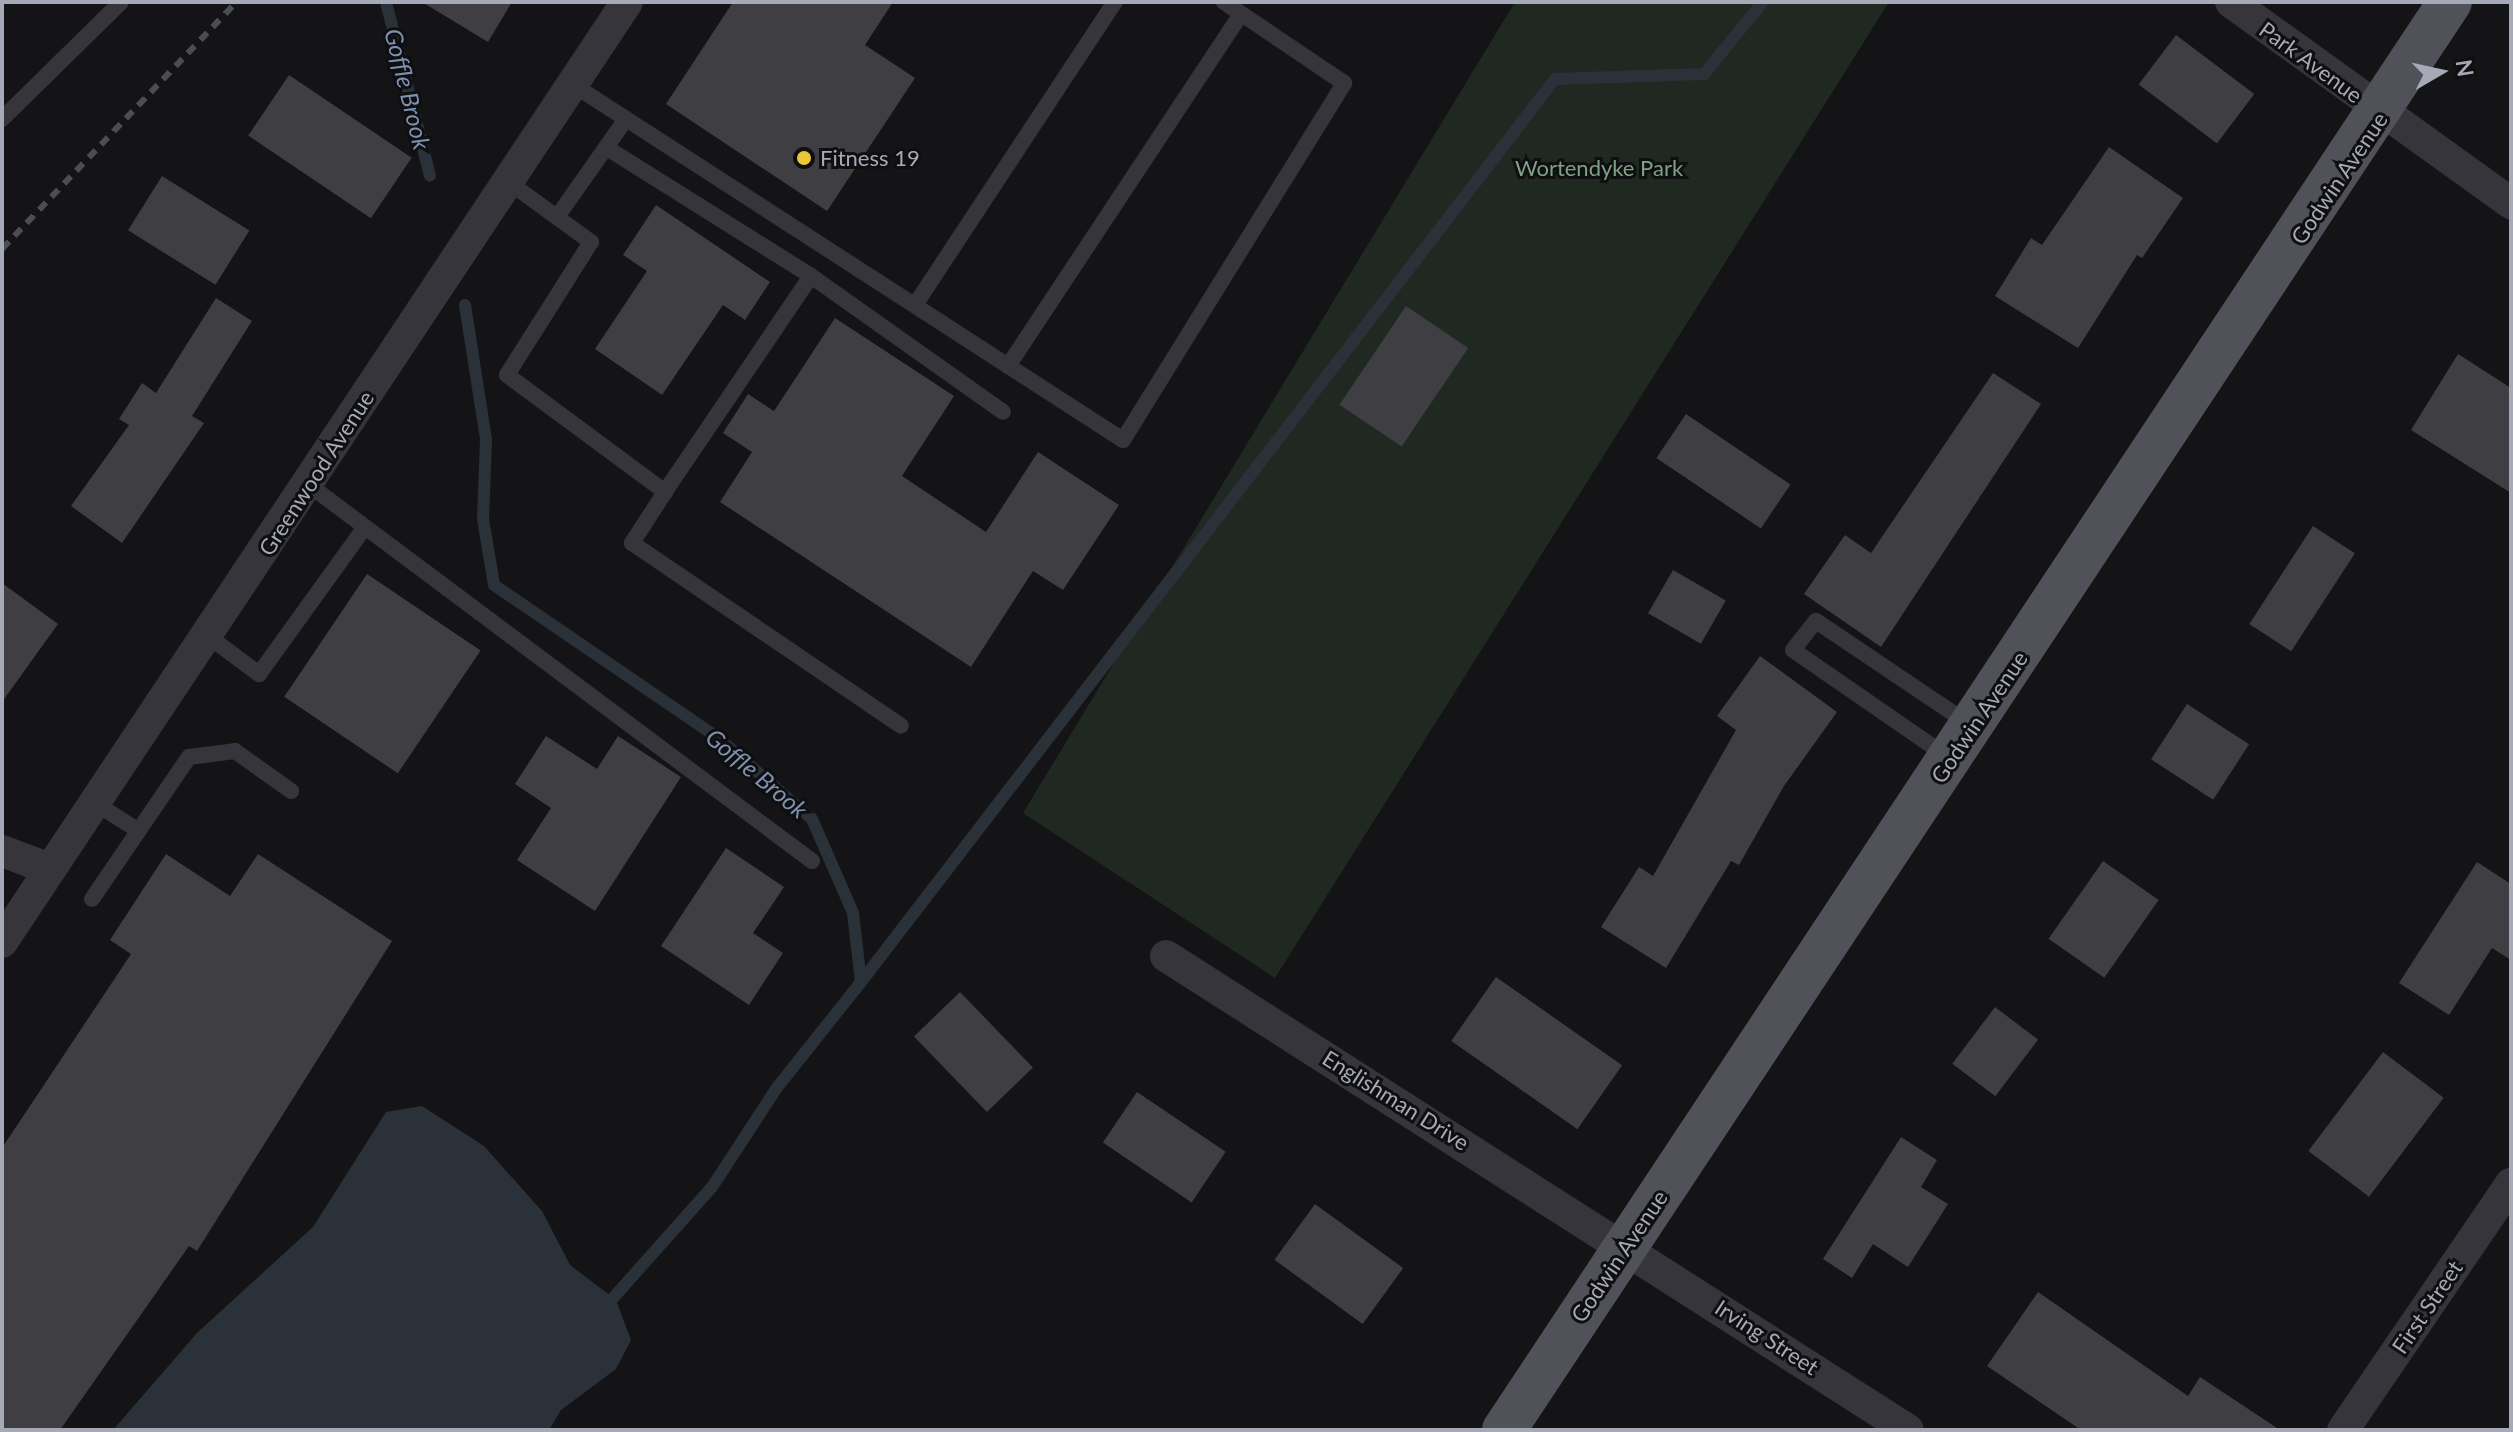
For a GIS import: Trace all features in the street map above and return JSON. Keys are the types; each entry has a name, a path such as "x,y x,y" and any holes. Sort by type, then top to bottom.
{"main road":[{"name":"Godwin Avenue","path":"1504,1430 2382,114 2450,2"}],"street":[{"name":"Greenwood Avenue","path":"2,942 309,485 627,2"},
{"name":"Park Avenue","path":"2231,2 2382,114 2511,203"},
{"path":"2,851 50,869"},
{"name":"Englishman Drive","path":"1166,956 1626,1245"},
{"name":"First Street","path":"2343,1430 2511,1184"},
{"name":"Irving Street","path":"1626,1245 1908,1430"}],"lane":[{"path":"2,119 121,2"},
{"path":"915,305 1115,2"},
{"path":"572,84 1123,440 1344,83 1224,2"},
{"path":"1008,366 1241,14"},
{"path":"557,217 626,119"},
{"path":"607,148 811,276 1003,412"},
{"path":"507,181 591,242 507,375 665,492"},
{"path":"811,276 632,543 901,726"},
{"path":"309,485 812,861"},
{"path":"208,636 259,674 365,527"},
{"path":"1816,621 1962,742 1793,650 1816,621"},
{"path":"92,899 189,757 235,751 291,791"},
{"path":"95,803 139,831"}],"green space":[{"name":"Wortendyke Park","path":"1515,2 1889,2 1275,978 1023,813"}],"shaded area":[{"path":"422,1106 484,1146 542,1211 570,1265 616,1300 631,1340 616,1369 561,1410 549,1430 113,1430 197,1333 313,1227 386,1112"}],"building":[{"path":"422,2 512,2 488,42"},
{"name":"Fitness 19","path":"733,2 893,2 865,45 915,78 827,211 666,104"},
{"path":"2176,35 2254,94 2217,143 2139,85"},
{"path":"289,75 412,158 371,218 248,136"},
{"path":"2109,147 2183,198 2142,258 2137,255 2078,348 1995,296 2031,238 2042,245"},
{"path":"162,176 249,231 215,285 128,230"},
{"path":"656,205 770,282 745,320 723,305 662,395 595,349 647,271 623,255"},
{"path":"216,298 252,321 192,416 204,423 122,543 71,506 129,425 119,419 142,383 156,393"},
{"path":"1406,306 1468,348 1402,447 1339,405"},
{"path":"835,318 954,396 902,476 986,532 1038,452 1119,505 1063,590 1033,571 971,667 720,502 752,452 723,433 748,394 774,411"},
{"path":"2458,354 2511,388 2511,493 2411,430"},
{"path":"1993,373 2041,404 1881,647 1804,594 1845,535 1871,553"},
{"path":"1686,414 1790,484 1761,528 1656,458"},
{"path":"2313,526 2355,553 2291,651 2249,624"},
{"path":"1673,570 1726,600 1701,644 1648,613"},
{"path":"367,574 481,651 398,773 284,697"},
{"path":"2,583 58,624 2,702"},
{"path":"1760,656 1837,712 1784,786 1739,865 1731,861 1666,968 1601,927 1639,867 1653,876 1736,730 1717,716"},
{"path":"2187,704 2249,744 2213,800 2151,759"},
{"path":"546,736 597,769 618,736 681,777 595,911 517,860 551,808 515,784"},
{"path":"726,848 784,887 753,933 783,953 749,1005 661,946"},
{"path":"166,854 230,896 258,854 392,941 197,1251 189,1246 60,1430 2,1430 2,1148 131,954 110,940"},
{"path":"2103,861 2159,900 2104,978 2049,939"},
{"path":"2477,862 2511,884 2511,960 2492,948 2449,1015 2399,983"},
{"path":"1496,977 1622,1065 1577,1129 1451,1041"},
{"path":"960,992 1033,1068 987,1112 914,1036"},
{"path":"1995,1007 2038,1039 1995,1096 1952,1064"},
{"path":"2383,1052 2444,1098 2369,1197 2308,1151"},
{"path":"1137,1092 1226,1152 1192,1202 1103,1143"},
{"path":"1901,1137 1937,1160 1921,1187 1948,1204 1908,1267 1873,1244 1852,1278 1823,1259"},
{"path":"1315,1204 1403,1268 1363,1324 1274,1260"},
{"path":"2038,1292 2188,1396 2200,1377 2280,1430 2081,1430 1987,1366"}],"waterway":[{"name":"Goffle Brook","path":"386,2 430,176"},
{"path":"861,982 1555,79 1704,74 1763,2"},
{"name":"Goffle Brook","path":"465,305 486,439 483,519 494,585 717,737 812,819 853,913 861,982 776,1089 712,1187 605,1307"}],"railway":[{"path":"2,249 236,2"}],"place":[{"name":"Fitness 19","path":"804,158"}]}
